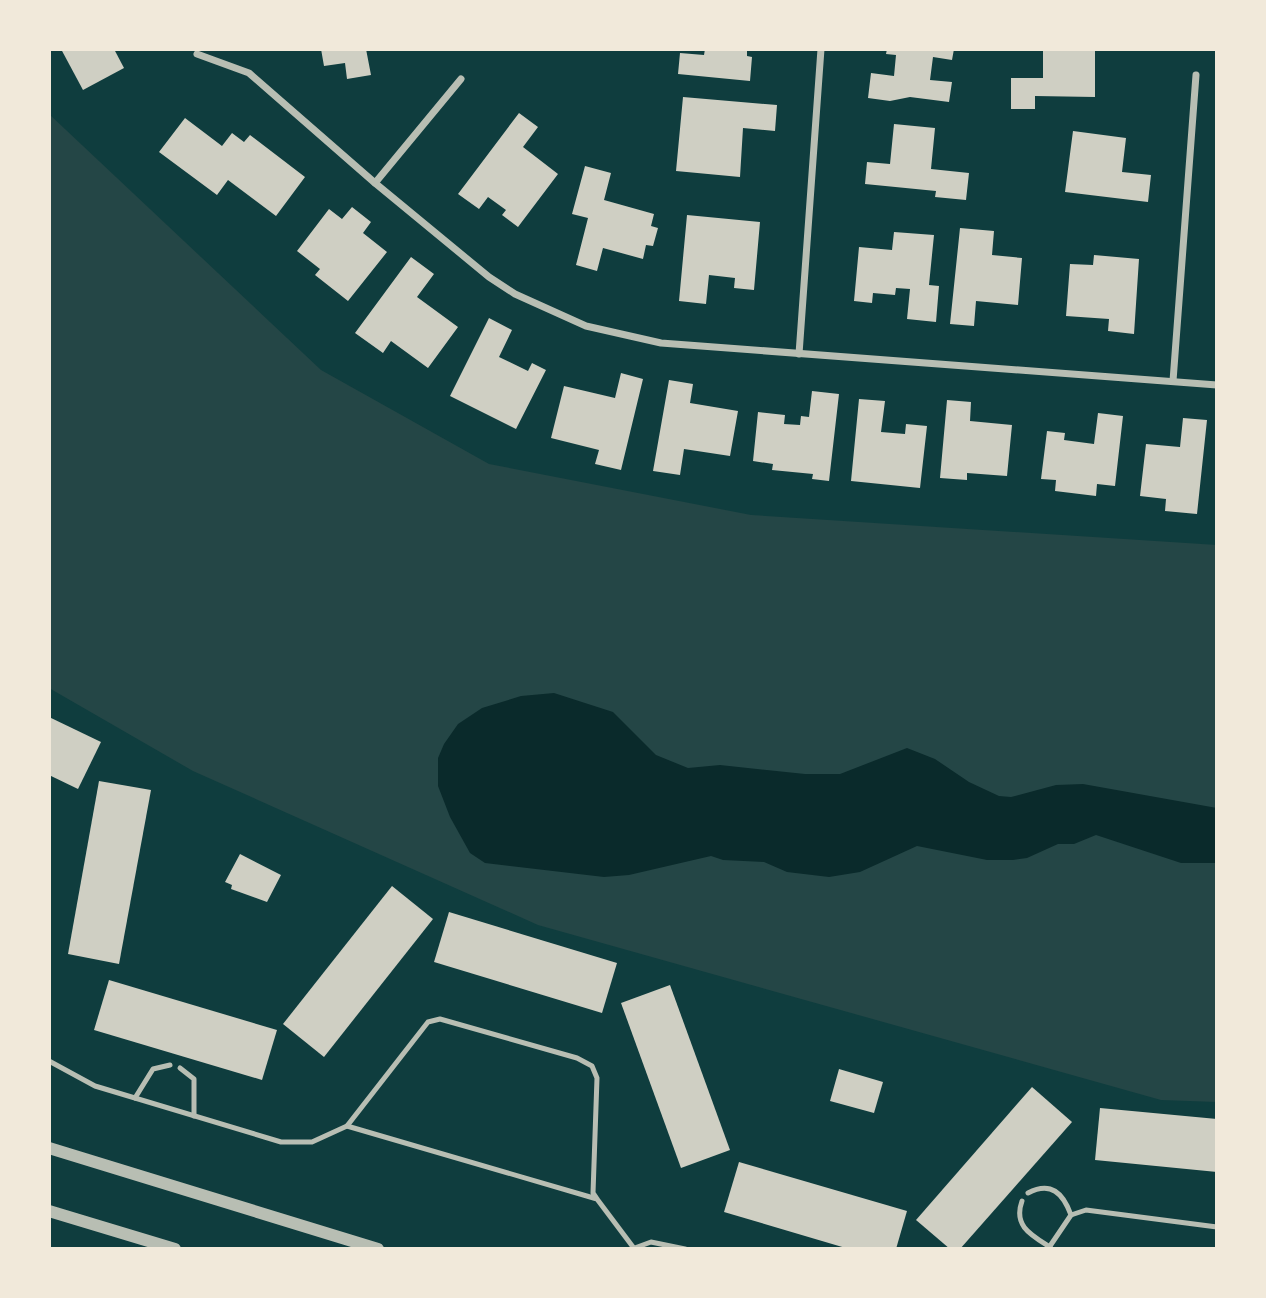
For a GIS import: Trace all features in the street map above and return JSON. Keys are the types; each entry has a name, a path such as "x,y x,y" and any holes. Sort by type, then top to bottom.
{"street":[{"path":"799,354 821,49"},
{"path":"197,54 249,73 375,183 489,277 556,315 586,326 651,341 1217,385"},
{"path":"1173,382 1196,75"},
{"path":"375,183 461,79"},
{"path":"49,1148 378,1249"},
{"path":"49,1210 175,1249"}],"lane":[{"path":"49,1061 95,1086 281,1142 312,1142 347,1126 428,1022 440,1019 565,1054 592,1066 597,1078 593,1194 632,1248 651,1242 685,1249"},
{"path":"135,1098 153,1069 170,1066"},
{"path":"180,1068 194,1079 194,1116"},
{"path":"347,1126 597,1199"},
{"path":"1028,1193 1038,1188 1057,1191 1065,1198 1070,1214"},
{"path":"1022,1200 1020,1221 1026,1232 1049,1248 1070,1214 1086,1210 1217,1227"}],"shaded area":[{"path":"49,114 321,370 489,464 751,515 1217,545 1217,1102 1161,1100 538,925 193,771 49,688"},
{"path":"554,693 613,712 656,755 688,768 720,765 805,774 840,774 907,748 935,759 969,782 999,796 1011,797 1056,785 1083,784 1217,808 1217,863 1181,863 1096,835 1074,844 1058,844 1027,858 1013,860 987,860 917,846 860,872 829,877 787,872 764,862 723,860 711,856 629,875 604,877 485,863 470,853 450,817 438,786 438,758 458,724 482,708 521,696"}],"building":[{"path":"61,49 114,49 124,68 83,90"},
{"path":"321,49 366,49 371,75 347,79 345,63 324,66"},
{"path":"705,49 747,49 747,56 752,57 750,81 678,74 680,53 704,55"},
{"path":"887,49 954,49 952,60 933,57 930,80 952,82 949,102 910,97 890,101 868,98 871,73 894,76 896,55 886,54"},
{"path":"1043,49 1095,49 1095,97 1035,96 1035,109 1011,109 1011,78 1043,78"},
{"path":"683,97 777,105 775,131 743,128 740,177 676,171"},
{"path":"519,113 538,127 523,147 558,174 518,227 502,215 506,210 488,197 479,209 458,194"},
{"path":"185,118 222,146 232,133 244,142 250,135 305,177 276,216 228,180 217,195 159,152"},
{"path":"894,124 935,128 931,169 969,173 966,200 935,197 936,191 865,184 867,162 890,164"},
{"path":"1073,131 1126,138 1122,172 1151,175 1148,202 1065,192"},
{"path":"585,166 611,173 604,200 654,214 651,226 658,228 653,246 646,245 643,259 603,248 597,271 576,265 588,218 572,214"},
{"path":"352,207 371,222 363,233 387,252 348,301 315,275 320,269 297,251 329,209 342,219"},
{"path":"687,215 760,222 754,290 734,288 735,278 709,275 706,304 679,301"},
{"path":"960,228 994,231 992,255 1022,258 1018,305 976,301 974,326 950,324"},
{"path":"894,232 934,235 929,285 939,286 936,322 907,319 910,289 896,288 895,295 873,293 872,303 854,301 859,247 892,250"},
{"path":"1094,255 1139,259 1134,334 1108,331 1109,319 1066,316 1070,264 1093,265"},
{"path":"411,257 434,274 417,297 458,327 428,368 391,341 383,353 355,333"},
{"path":"489,318 512,330 499,357 528,371 532,363 546,370 516,429 450,396"},
{"path":"621,373 643,379 621,470 595,464 599,450 551,438 564,386 615,398"},
{"path":"669,380 693,384 690,403 738,411 730,456 684,449 680,475 653,471"},
{"path":"812,391 839,394 829,481 812,479 813,474 772,470 773,464 753,461 758,412 785,415 784,424 800,425 801,416 809,417"},
{"path":"859,399 885,401 881,432 905,434 906,424 927,426 920,488 851,481"},
{"path":"947,400 971,402 970,421 1012,425 1007,476 967,473 967,480 940,478"},
{"path":"1098,413 1123,416 1115,486 1097,484 1096,496 1055,491 1056,480 1041,479 1047,431 1065,433 1064,440 1094,444"},
{"path":"1183,418 1207,420 1197,514 1165,511 1166,499 1140,496 1146,444 1180,447"},
{"path":"49,717 101,742 78,789 49,775"},
{"path":"99,781 151,790 119,964 68,954"},
{"path":"240,854 281,875 267,902 231,889 232,885 225,882"},
{"path":"392,886 433,919 324,1057 283,1024"},
{"path":"449,912 617,963 602,1013 434,962"},
{"path":"109,980 277,1030 262,1080 94,1030"},
{"path":"670,985 730,1150 681,1168 621,1003"},
{"path":"839,1069 883,1082 874,1113 830,1101"},
{"path":"1032,1087 1072,1122 960,1249 950,1249 916,1220"},
{"path":"1100,1108 1217,1119 1217,1172 1095,1160"},
{"path":"739,1162 907,1211 896,1249 849,1249 724,1212"}]}
